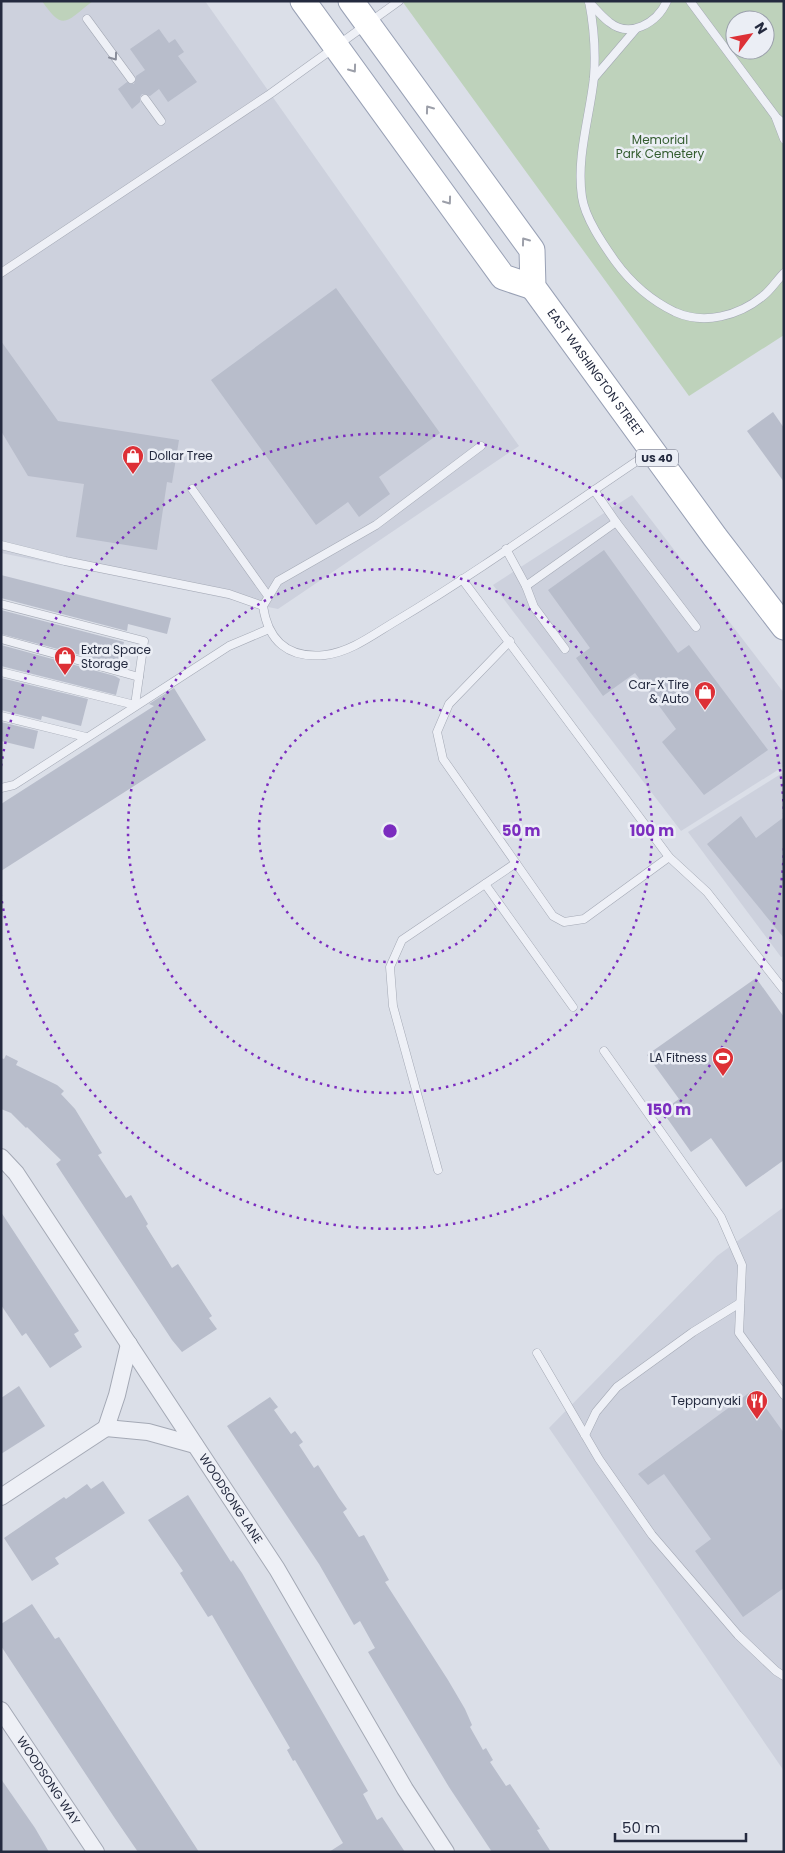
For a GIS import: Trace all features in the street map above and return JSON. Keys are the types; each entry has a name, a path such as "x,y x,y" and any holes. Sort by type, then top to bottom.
{"main road":[{"path":"304,1 503,277 533,287 532,250 351,1"},
{"name":"EAST WASHINGTON STREET","path":"533,287 652,451 784,627"}],"street":[{"name":"WOODSONG LANE","path":"1,1156 16,1174 277,1569 405,1788 446,1852"},
{"path":"1,1497 106,1428 119,1388 129,1344"},
{"path":"106,1428 148,1432 195,1445"},
{"name":"WOODSONG WAY","path":"1,1710 96,1852"}],"lane":[{"path":"1,273 270,94 399,1"},
{"path":"594,78 634,30 648,24 663,11 667,1"},
{"path":"690,1 776,117 784,124"},
{"path":"589,2 609,22 622,29 634,30"},
{"path":"589,2 596,39 594,78 582,161 582,198 599,239 627,277 657,303 687,318 705,319 739,311 764,296 784,273"},
{"path":"87,19 131,79"},
{"path":"145,99 161,121"},
{"path":"776,117 784,139"},
{"path":"481,446 376,525 278,581 263,606 269,629 278,643 293,652 310,656 345,651 462,579 652,451"},
{"path":"192,489 268,596"},
{"path":"594,490 696,627"},
{"path":"526,586 616,522"},
{"path":"1,545 65,561 229,594 263,606"},
{"path":"506,549 526,586 534,607 566,650"},
{"path":"462,579 510,641 669,858 707,892 781,981 784,990"},
{"path":"1,604 144,641 135,705"},
{"path":"1,788 14,785 229,646 269,629"},
{"path":"1,639 139,677"},
{"path":"510,641 448,704 437,732 443,760 553,916 564,922 584,919 669,858"},
{"path":"1,672 135,705"},
{"path":"1,716 86,737"},
{"path":"438,1170 393,1006 390,967 402,940 516,863"},
{"path":"485,884 573,1007"},
{"path":"604,1051 720,1217 742,1265 739,1333 784,1396"},
{"path":"585,1435 600,1405 617,1387 693,1332 740,1303"},
{"path":"537,1353 585,1435 652,1535 738,1634 776,1672 784,1676"}],"shaded area":[{"path":"1,1 205,1 519,446 278,609 1,553"},
{"path":"632,495 784,693 784,766 681,831 493,585"},
{"path":"784,772 784,956 781,957 688,832"},
{"path":"784,1207 784,1771 549,1428 717,1256"}],"green space":[{"path":"42,1 93,1 71,18 61,20 49,11"},
{"name":"Memorial Park Cemetery","path":"402,1 784,1 784,335 689,396"}],"building":[{"path":"159,29 169,43 175,39 184,52 178,56 197,82 168,102 159,89 150,96 142,94 140,102 132,109 118,89 127,82 134,84 136,76 145,70 130,49"},
{"path":"336,288 440,433 379,477 390,494 359,517 348,502 316,525 211,380"},
{"path":"1,341 58,421 179,440 172,483 167,482 157,550 76,537 84,484 28,476 1,431"},
{"path":"773,412 784,428 784,482 747,431"},
{"path":"604,550 678,653 689,645 768,750 704,795 662,742 676,729 635,673 603,696 576,658 590,648 548,590"},
{"path":"1,575 171,618 167,634 128,624 127,631 1,598"},
{"path":"1,610 124,642 118,665 1,634"},
{"path":"1,645 115,676 120,679 116,695 1,666"},
{"path":"1,678 88,699 81,726 42,716 41,720 1,710"},
{"path":"174,688 206,740 1,871 1,804 154,706 149,704"},
{"path":"1,722 38,731 34,749 1,741"},
{"path":"741,816 756,838 784,817 784,938 707,844"},
{"name":"LA Fitness","path":"756,978 784,1017 784,1160 746,1187 711,1138 691,1152 662,1111 679,1099 647,1055"},
{"path":"6,1055 18,1061 16,1065 57,1085 64,1091 61,1094 75,1109 102,1153 98,1155 126,1198 131,1195 148,1224 146,1226 172,1268 178,1264 212,1316 209,1318 217,1329 182,1352 172,1340 56,1164 61,1160 11,1113 1,1109 1,1058 4,1059"},
{"path":"1,1212 79,1331 74,1334 82,1347 50,1368 26,1333 22,1336 1,1305"},
{"path":"19,1386 45,1426 1,1454 1,1398"},
{"path":"753,1390 784,1433 784,1588 743,1617 695,1551 711,1539 664,1474 648,1485 638,1474"},
{"path":"270,1397 278,1407 274,1410 291,1434 295,1431 303,1442 299,1445 314,1468 318,1465 347,1509 343,1512 359,1537 364,1535 389,1580 385,1582 465,1709 472,1725 470,1727 483,1750 486,1748 493,1760 490,1762 506,1786 510,1784 540,1829 537,1830 551,1852 492,1852 449,1787 368,1652 375,1648 360,1621 354,1625 319,1564 227,1426"},
{"path":"103,1481 125,1513 55,1558 59,1564 32,1581 4,1538 64,1497 66,1499 87,1484 91,1489"},
{"path":"188,1495 231,1562 233,1560 242,1573 368,1791 363,1794 377,1820 382,1817 405,1852 329,1852 343,1843 295,1760 293,1761 287,1750 290,1748 212,1615 208,1617 180,1573 183,1571 148,1520"},
{"path":"32,1604 55,1639 59,1637 199,1852 138,1852 114,1817 1,1646 1,1624"},
{"path":"1,1779 35,1828 49,1852 1,1852"}],"place":[{"name":"Dollar Tree","path":"133,475"},
{"name":"Extra Space Storage","path":"65,676"},
{"name":"Car-X Tire & Auto","path":"705,711"},
{"name":"LA Fitness","path":"723,1077"},
{"name":"Teppanyaki","path":"757,1420"}]}
